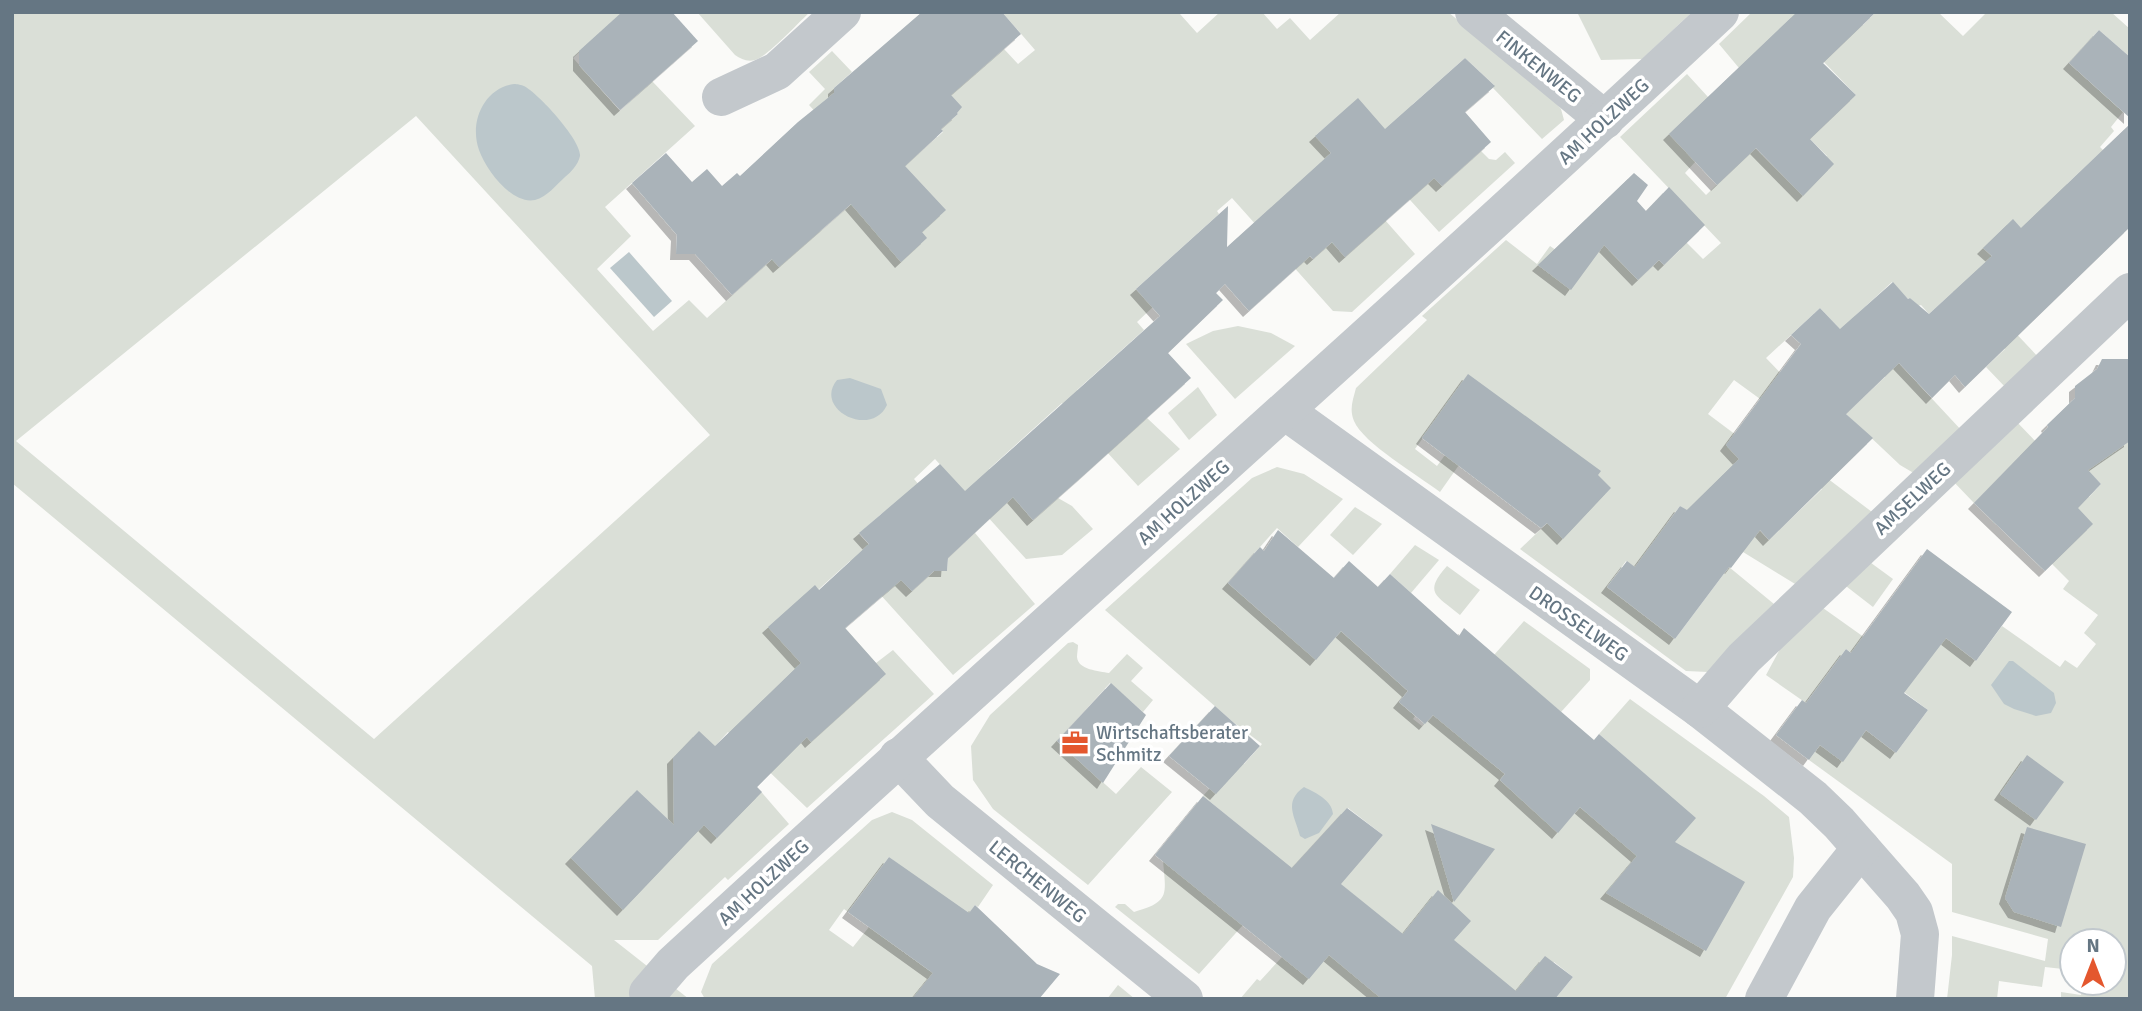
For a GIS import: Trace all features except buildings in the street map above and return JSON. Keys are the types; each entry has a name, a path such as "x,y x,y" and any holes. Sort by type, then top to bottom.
{"street":[{"path":"721,97 777,71 842,12"},
{"name":"FINKENWEG","path":"1474,12 1605,120"},
{"name":"AM HOLZWEG","path":"648,993 673,964 898,757 1285,411 1720,12"},
{"name":"AMSELWEG","path":"1700,709 1744,659 2130,292"},
{"name":"DROSSELWEG","path":"1285,411 1700,709 1813,798 1861,848 1914,912 1920,934 1914,999"},
{"name":"LERCHENWEG","path":"898,757 940,801 1184,999"},
{"path":"1764,999 1813,908 1861,848"}],"shaded area":[{"path":"12,12 623,12 573,58 620,111 652,81 695,126 605,207 631,236 597,269 653,331 689,300 707,318 780,252 822,230 863,194 858,158 809,105 825,89 809,72 832,51 852,72 834,88 900,170 943,132 941,129 958,114 947,103 947,66 963,84 1004,49 1018,64 1035,50 1002,12 1181,12 1197,33 1220,12 1262,12 1277,29 1290,18 1310,40 1341,12 1448,12 1551,97 1561,109 1564,120 1542,139 1493,88 1494,85 1465,58 1413,104 1394,132 1442,186 1481,151 1489,159 1496,160 1505,152 1515,163 1439,232 1336,118 1316,135 1331,153 1271,213 1312,259 1332,242 1345,256 1385,220 1415,254 1352,312 1333,311 1232,198 1217,211 1219,214 1136,289 1153,307 1137,322 1144,330 1077,390 1121,440 1147,418 1180,449 1138,486 1062,403 989,469 1033,520 1058,498 1072,506 1093,529 1062,555 1026,559 935,459 914,479 920,486 859,534 912,591 934,571 947,571 948,558 975,533 1035,604 953,675 850,561 819,589 818,597 876,663 893,650 934,694 807,808 728,732 715,746 757,787 789,824 728,880 725,877 658,940 614,940 689,999 595,999 592,966 12,483","holes":["416,116 710,435 374,739 16,441"]},
{"path":"697,12 810,12 767,53 749,61 735,55"},
{"path":"1577,12 1692,12 1642,59 1601,60"},
{"path":"1752,12 1850,12 1863,25 1876,12 1938,12 1963,36 1987,12 2111,12 2130,29 2130,57 2099,30 2069,63 2123,112 2111,127 2114,131 2100,147 2103,150 2067,184 2081,199 1984,248 2004,269 2009,326 2040,359 2007,389 1986,367 2005,349 1953,292 1929,314 1921,305 1918,306 1908,299 1892,282 1855,316 1963,432 1917,475 1900,465 1846,414 1885,377 1820,308 1766,358 1819,413 1804,431 1734,380 1708,414 1752,447 1740,510 1769,540 1822,489 1807,472 1815,469 1876,515 1800,587 1743,552 1680,506 1668,522 1645,574 1626,561 1607,587 1675,639 1729,567 1774,604 1708,672 1686,671 1520,549 1582,490 1468,375 1415,449 1437,466 1445,455 1459,465 1440,492 1368,439 1354,421 1352,405 1356,388 1427,320 1422,316 1506,240 1537,264 1550,246 1566,257 1592,232 1638,280 1659,260 1664,265 1680,250 1681,237 1703,259 1721,243 1620,137 1687,74 1708,97 1696,161 1685,173 1706,195 1755,148 1803,195 1811,172 1827,156 1802,131 1856,95 1786,23 1739,68 1719,44"},
{"path":"514,84 531,90 548,107 567,129 579,149 580,156 572,171 547,194 535,200 518,197 501,184 482,158 476,139 478,118 487,99 503,87"},
{"path":"629,252 672,301 654,317 610,268"},
{"path":"1238,326 1271,333 1295,346 1235,399 1186,344 1213,331"},
{"path":"850,378 881,389 887,405 879,415 869,420 858,420 838,410 832,401 832,391 837,380"},
{"path":"1198,387 1217,415 1189,440 1168,413"},
{"path":"2014,419 2089,497 2101,484 2087,470 2130,421 2130,999 2061,999 2128,997 2128,927 2058,927 2058,968 2045,967 2042,987 1999,981 1997,999 1947,999 1952,936 2045,961 2048,939 1952,912 1952,864 1809,760 1820,745 1843,761 1866,730 1896,753 1928,710 1846,649 1806,703 1766,675 1780,649 1823,608 1868,640 1946,638 1976,661 2002,626 2060,667 2065,660 2077,668 2096,644 2084,633 2098,615 2063,589 2069,581 2052,564 2020,456 1974,503 1951,479"},
{"path":"1277,467 1304,474 1343,499 1298,547 1277,528 1228,583 1284,632 1305,642 1320,655 1341,631 1408,691 1399,702 1415,716 1413,719 1422,726 1433,715 1440,716 1505,774 1500,780 1558,832 1580,807 1620,840 1663,790 1599,734 1630,699 1789,817 1794,858 1793,877 1725,999 1555,999 1573,977 1554,962 1533,988 1535,992 1416,999 1240,999 1257,979 1260,981 1282,957 1329,955 1353,974 1392,926 1332,877 1362,843 1370,850 1383,835 1348,808 1199,974 1115,907 1125,904 1134,912 1160,900 1165,889 1163,861 1263,845 1203,796 1237,758 1244,764 1262,744 1105,610 1252,478"},
{"path":"1355,507 1382,524 1353,555 1330,535"},
{"path":"1415,545 1439,560 1411,593 1390,574"},
{"path":"1867,560 1893,579 1873,607 1842,583"},
{"path":"1447,566 1480,590 1460,615 1439,598 1434,588"},
{"path":"1524,621 1590,669 1590,680 1561,712 1494,655"},
{"path":"1068,643 1078,645 1077,657 1081,665 1095,670 1109,673 1127,654 1143,668 1131,681 1153,700 1143,712 1110,683 1057,741 1116,794 1141,767 1172,792 1088,885 993,809 973,780 971,746 990,715"},
{"path":"2009,661 2013,661 2054,693 2056,703 2051,713 2036,716 2004,704 1991,685"},
{"path":"1304,787 1327,801 1333,814 1319,833 1305,839 1300,836 1292,810 1294,798"},
{"path":"892,812 912,820 993,885 978,907 975,905 964,921 889,857 848,912 844,909 829,930 853,947 869,927 930,971 969,962 912,999 705,999 701,992 712,964 872,820"},
{"path":"1118,985 1135,999 1107,999"}],"place":[{"name":"Wirtschaftsberater Schmitz","path":"1075,743"}]}
